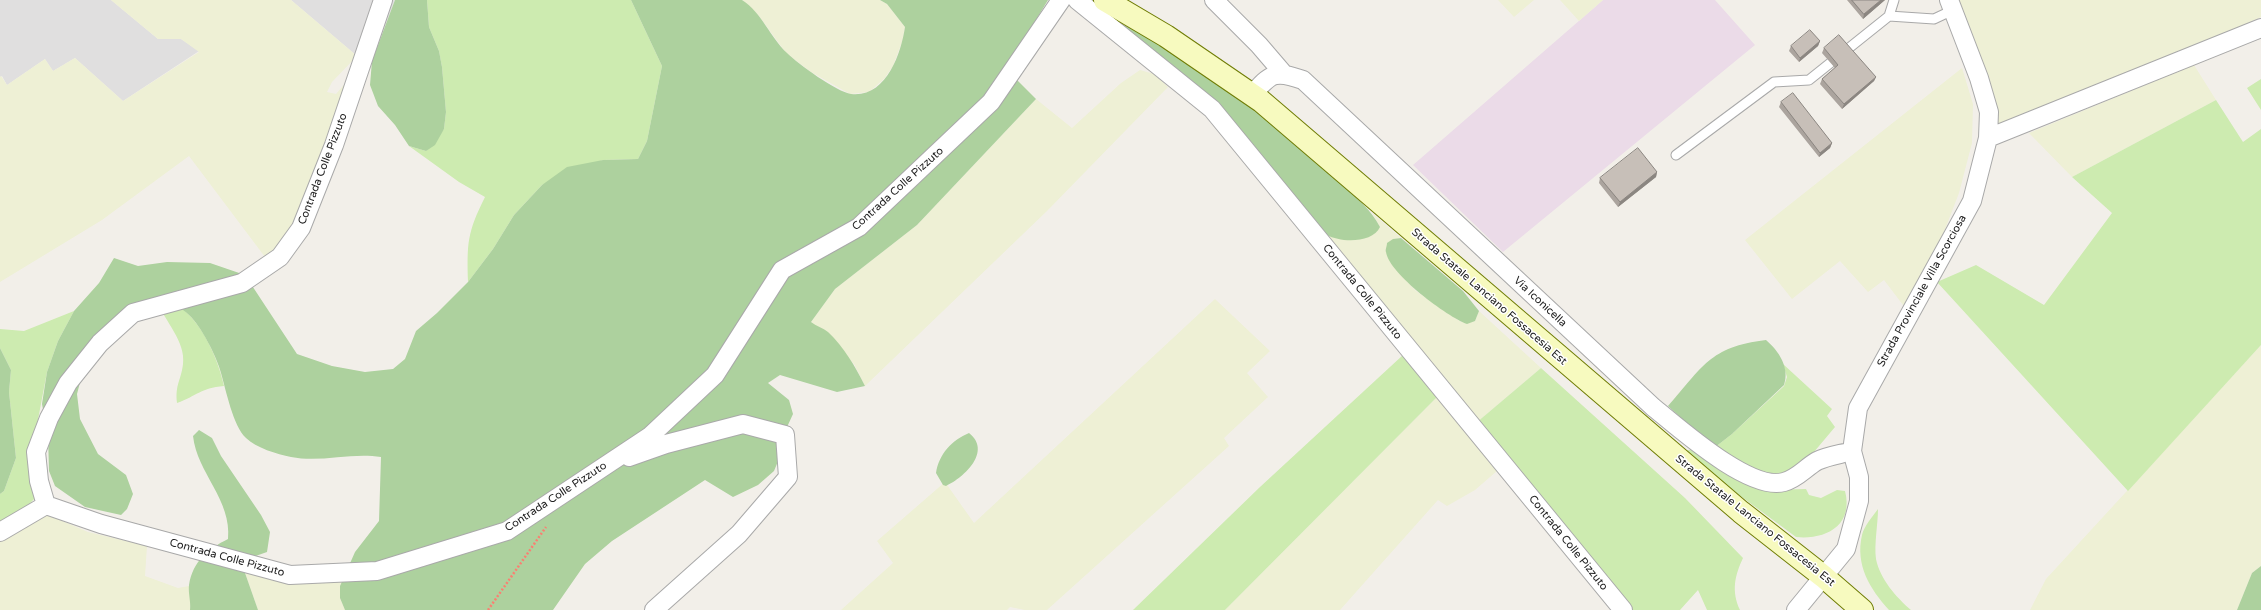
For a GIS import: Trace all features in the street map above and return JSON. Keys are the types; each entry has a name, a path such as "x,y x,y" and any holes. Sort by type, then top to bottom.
{"main road":[{"name":"Strada Statale Lanciano Fossacesia Est","path":"1105,0 1166,36 1252,95 1741,512 1824,577 1862,610"}],"street":[{"name":"Contrada Colle Pizzuto","path":"383,0 334,145 301,228 280,257 242,283 133,313 100,343 68,383 49,418 36,452 40,481 46,504 101,524 290,575 377,571 507,531 650,436 715,375 782,270 859,227 991,102 1062,0"},
{"name":"Contrada Colle Pizzuto","path":"1077,0 1212,109 1623,610"},
{"path":"1214,0 1283,73"},
{"name":"Strada Provinciale Villa Scorciosa","path":"1796,610 1846,549 1859,501 1859,477 1852,451 1858,408 1972,201 1988,138 1989,112 1979,78 1951,5"},
{"path":"1988,138 2261,28"},
{"path":"1252,95 1268,76 1283,73"},
{"name":"Via Iconicella","path":"1283,73 1303,80 1636,391 1708,452 1742,472 1764,481 1782,483 1797,478 1818,461 1852,451"},
{"path":"603,467 666,444 743,424 785,435 788,477 739,534 654,610"},
{"path":"0,532 46,504"}],"lane":[{"path":"1676,155 1774,82 1809,80 1889,16 1894,0"},
{"path":"1889,16 1934,19 1951,5"}],"path":[{"path":"488,610 549,522"}],"shaded area":[{"path":"0,0 111,0 158,39 181,39 199,51 123,101 75,58 53,71 45,59 7,85 2,76 0,77"},
{"path":"291,0 395,0 372,61 357,56"},
{"path":"1603,0 1715,0 1755,45 1503,252 1413,165"}],"green space":[{"path":"111,0 291,0 357,56 332,82 327,92 336,94 348,80 299,218 283,246 265,257 189,156 102,220 0,282 0,77 1,76 7,85 45,59 53,71 75,58 123,101 199,52 181,39 158,39"},
{"path":"395,0 427,0 429,27 439,51 446,112 444,129 435,145 426,151 409,146 395,125 378,106 370,85 372,61"},
{"path":"427,0 631,0 662,66 647,141 638,159 603,160 542,185 514,215 493,249 468,282 469,238 471,229 485,197 459,182 409,146 426,151 444,129 446,112 442,67 439,51 429,27"},
{"path":"631,0 742,0 761,18 781,47 792,58 827,83 851,94 863,93 874,89 882,82 890,72 900,49 905,27 887,4 880,0 1048,0 1028,33 1016,79 1036,99 917,225 835,289 811,322 828,332 839,344 853,364 865,386 837,392 780,375 768,383 789,400 793,414 782,438 781,454 774,471 758,485 733,497 705,480 612,541 585,564 553,610 345,610 340,598 340,586 355,552 379,521 381,457 358,456 302,459 273,452 250,442 237,425 230,407 219,366 203,334 189,315 167,299 138,307 82,375 77,394 80,419 98,454 126,475 133,494 127,509 121,515 85,507 55,486 49,471 48,435 42,404 47,372 58,341 74,311 99,283 114,258 138,266 167,262 210,263 245,275 297,354 332,366 365,372 393,369 405,359 416,331 437,313 468,282 493,249 514,215 542,185 567,167 603,160 638,159 647,141 662,66"},
{"path":"742,0 880,0 887,4 905,27 902,42 893,66 884,79 869,92 850,94 811,72 786,53 759,16"},
{"path":"1498,0 1534,0 1514,17"},
{"path":"1560,0 1603,0 1579,21"},
{"path":"1956,0 2261,0 2261,17 2224,34 1993,127"},
{"path":"1128,23 1240,97 1293,138 1319,161 1368,210 1380,227 1376,232 1364,239 1348,240 1333,238 1322,231 1122,27"},
{"path":"2194,65 2216,100 2072,177 2029,133"},
{"path":"1962,68 1973,104 1972,143 1959,193 1944,232 1906,309 1884,280 1868,292 1840,261 1792,299 1745,240"},
{"path":"1140,70 1154,74 1168,87 1047,211 865,386 854,364 811,322 835,289 917,225 1036,99 1072,128 1121,83"},
{"path":"2261,79 2261,110 2247,88"},
{"path":"2216,100 2243,142 2261,129 2261,345 2128,491 1937,282 1976,265 2044,305 2112,213 2072,177"},
{"path":"1372,213 1401,238 1393,239 1406,280 1416,291 1461,322 1475,321 1479,311 1541,368 1476,423 1317,227 1328,236 1358,239 1380,227"},
{"path":"1401,238 1463,291 1479,311 1475,321 1467,324 1458,320 1420,294 1397,272 1390,261 1386,250 1387,243 1393,239"},
{"path":"167,299 188,313 202,331 216,358 224,386 204,390 177,403 177,387 182,370 183,356 178,340 157,302"},
{"path":"1215,299 1270,351 1247,373 1268,397 1224,438 1229,446 1047,610 1025,610 1010,607 1007,610 841,610 893,563 877,541 945,482 974,523"},
{"path":"74,311 58,341 47,372 37,425 36,497 12,522 0,529 0,494 4,491 16,458 9,392 11,370 0,348 0,329 24,331"},
{"path":"1766,340 1775,349 1782,360 1786,372 1784,385 1732,434 1714,448 1668,406 1699,370 1719,354 1747,343"},
{"path":"2261,345 2261,566 2252,573 2237,610 2030,610 2046,579"},
{"path":"0,348 11,370 9,392 16,458 4,491 0,494"},
{"path":"1403,355 1438,396 1225,610 1133,610 1260,487"},
{"path":"1783,364 1832,409 1827,416 1835,427 1803,465 1782,476 1753,470 1714,448 1732,434 1784,386 1787,377"},
{"path":"1541,368 1685,498 1743,558 1735,583 1737,603 1740,610 1707,610 1698,590 1680,610 1627,610 1476,423"},
{"path":"1438,396 1497,471 1475,490 1447,506 1438,500 1340,610 1225,610"},
{"path":"199,430 212,438 221,456 261,515 270,532 267,552 247,559 245,573 258,610 190,610 189,585 194,569 202,557 214,547 228,539 228,525 225,512 196,449 193,436"},
{"path":"969,433 975,440 978,448 977,455 973,463 968,470 953,482 946,486 943,485 936,473 943,454 947,448"},
{"path":"1697,448 1766,490 1806,489 1809,495 1821,498 1837,490 1845,491 1847,503 1841,522 1827,533 1817,536 1796,537 1681,452"},
{"path":"1878,509 1875,547 1878,566 1889,587 1911,610 1889,610 1870,585 1862,566 1860,546 1862,535"},
{"path":"44,513 88,532 147,546 145,576 178,588 189,586 191,600 190,610 0,610 0,542"},
{"path":"2261,566 2261,610 2237,610 2252,573"},
{"path":"245,573 305,584 342,580 340,586 340,598 345,610 258,610"}],"building":[{"path":"1852,0 1881,0 1864,14"},
{"path":"1810,30 1820,41 1800,58 1791,46"},
{"path":"1839,35 1876,77 1844,104 1822,79 1838,65 1824,48"},
{"path":"1793,93 1832,143 1820,153 1781,102"},
{"path":"1638,148 1657,172 1620,202 1600,178"}]}
